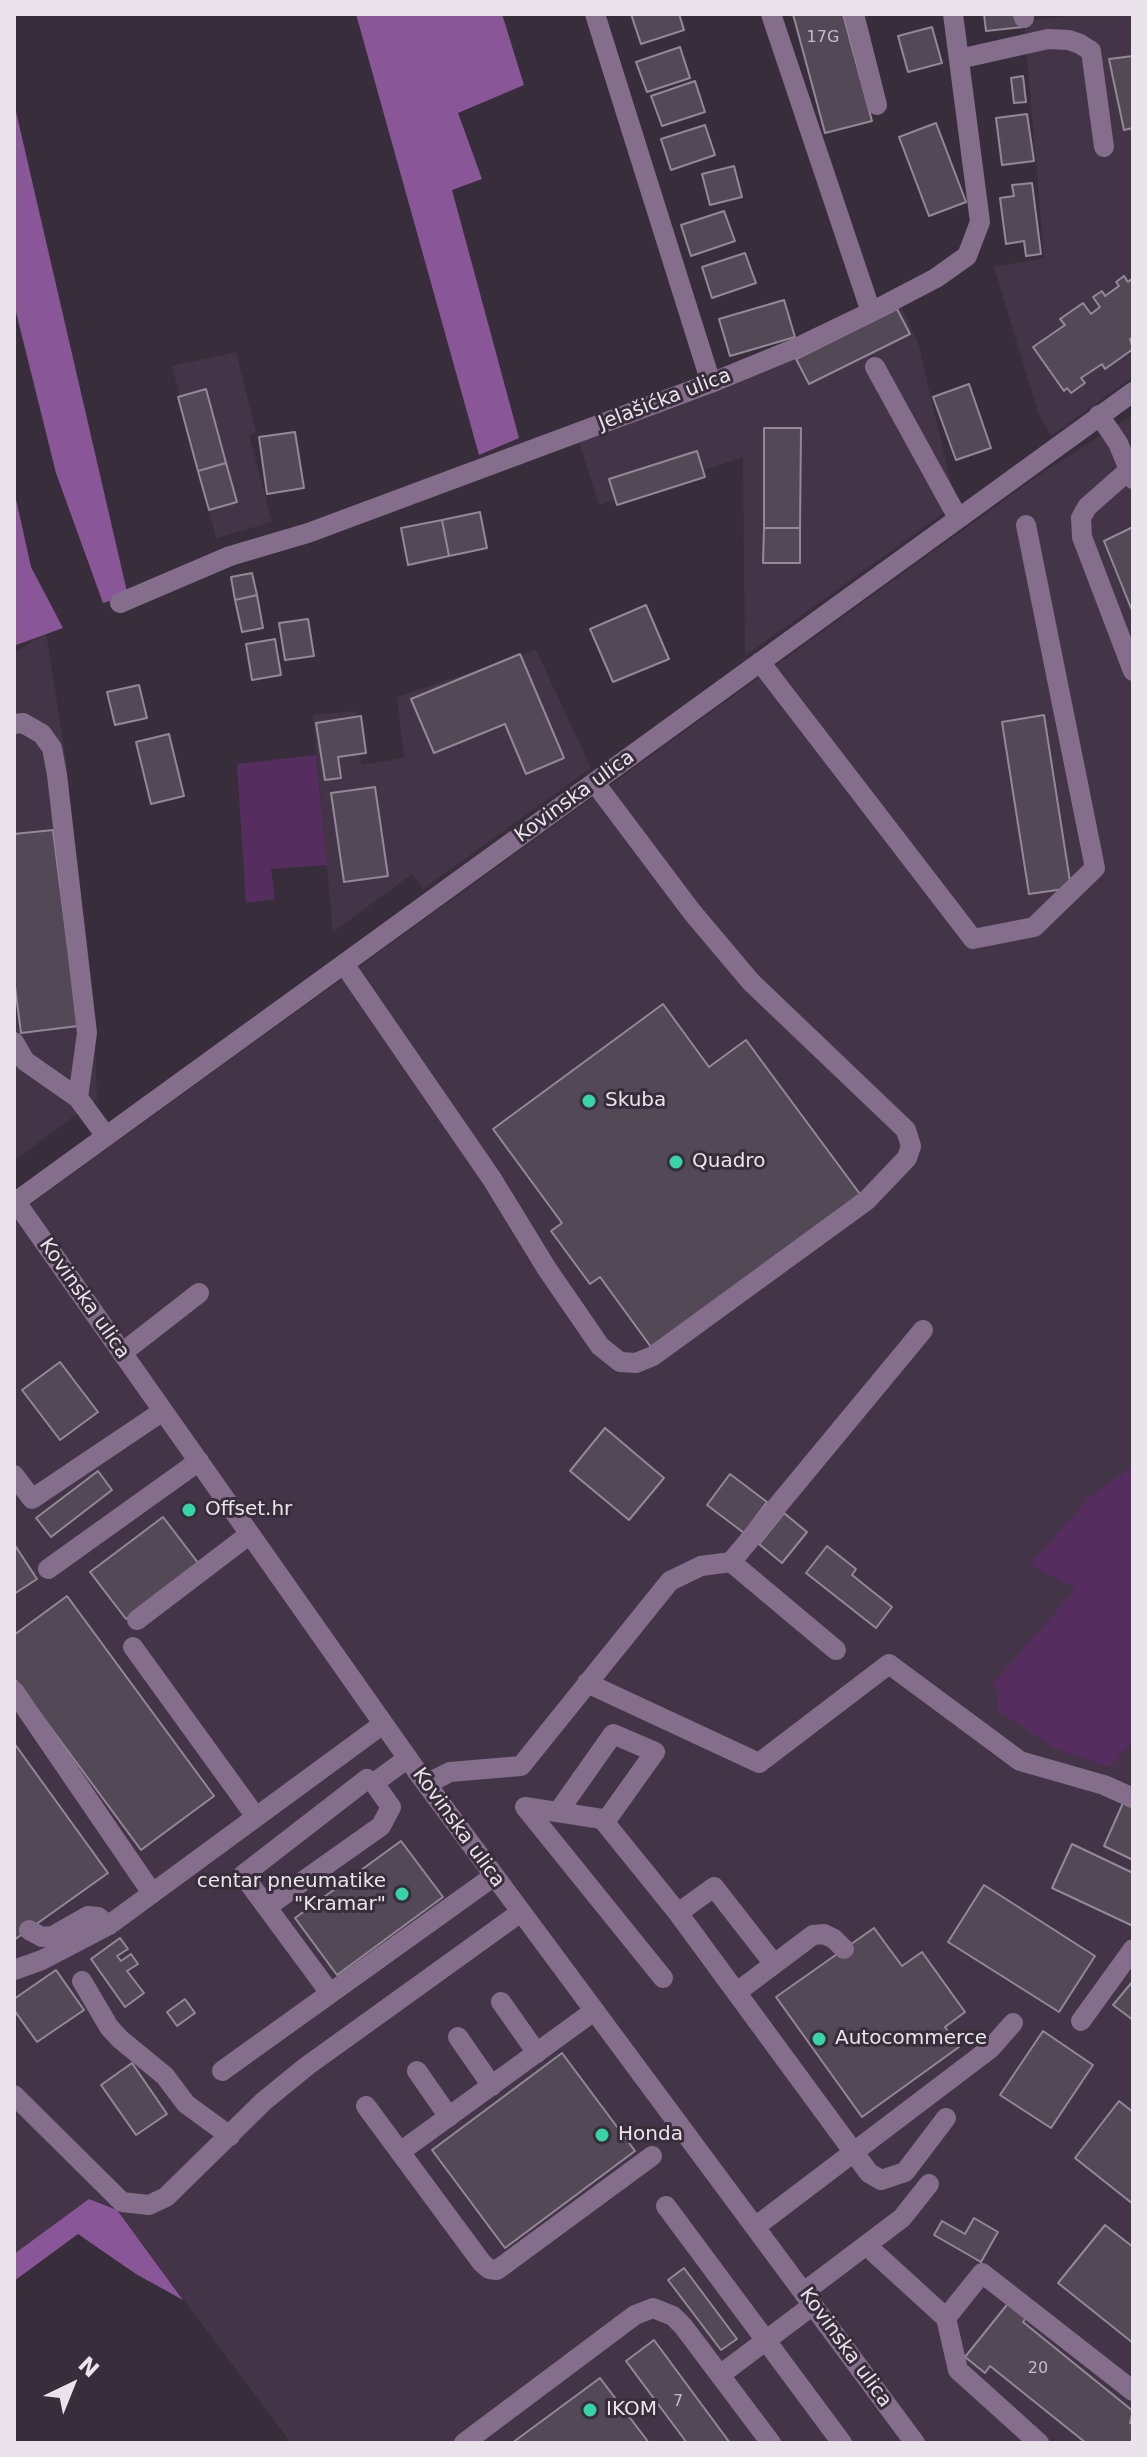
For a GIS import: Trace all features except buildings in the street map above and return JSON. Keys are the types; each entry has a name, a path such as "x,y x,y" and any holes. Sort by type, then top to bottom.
{"street":[{"path":"595,14 711,383"},
{"path":"771,14 871,312"},
{"path":"854,14 877,105"},
{"name":"Jelašićka ulica","path":"120,603 230,556 308,533 711,383 796,348 936,278 967,256 980,222 953,14"},
{"path":"959,59 1048,39 1080,44 1091,51 1104,147"},
{"path":"875,367 958,518"},
{"name":"Kovinska ulica","path":"915,2443 426,1784 15,1202 1133,392"},
{"path":"1099,415 1118,443 1131,475 1087,507 1081,518 1082,537 1133,671"},
{"path":"760,662 973,939 1034,927 1095,868 1026,525"},
{"path":"14,724 23,723 42,734 52,748 57,775 87,1033 78,1098"},
{"path":"344,964 492,1179 547,1269 600,1346 620,1362 636,1363 653,1356 866,1201 907,1158 911,1146 906,1130 751,982 692,912 595,783"},
{"path":"14,1042 25,1061 78,1098 106,1136"},
{"path":"122,1353 199,1293"},
{"path":"426,1784 450,1772 521,1766 670,1581 701,1566 731,1562 923,1330"},
{"path":"14,1475 32,1499 163,1411"},
{"path":"48,1569 199,1461"},
{"path":"137,1620 250,1534"},
{"path":"731,1562 836,1650"},
{"path":"133,1647 256,1817"},
{"path":"587,1683 759,1763 889,1664 1020,1761 1104,1785 1133,1798"},
{"path":"14,1691 152,1893"},
{"path":"14,1970 42,1960 109,1925 383,1724"},
{"path":"558,1812 613,1734 655,1752 605,1822"},
{"path":"374,1783 408,1758"},
{"path":"268,1906 381,1826 391,1807 374,1783 367,1779 243,1875 330,1993"},
{"path":"663,1978 525,1807 605,1822 678,1913 869,2173 881,2180 905,2172 946,2118"},
{"path":"222,2071 494,1876"},
{"path":"678,1913 714,1887 774,1964"},
{"path":"14,2095 122,2202 149,2205 166,2197 264,2101 307,2066 521,1912"},
{"path":"29,1930 42,1937 53,1936 88,1916 98,1917 109,1925"},
{"path":"737,1992 813,1935 824,1934 844,1949"},
{"path":"1081,2021 1133,1949"},
{"path":"82,1981 109,2027 120,2039 165,2076 186,2104 230,2136"},
{"path":"501,2002 537,2053"},
{"path":"400,2152 594,2011"},
{"path":"755,2227 991,2048 1013,2023"},
{"path":"458,2037 492,2086"},
{"path":"417,2071 449,2117"},
{"path":"366,2106 489,2269 497,2270 652,2156"},
{"path":"720,2375 766,2340 866,2245 902,2218 929,2184"},
{"path":"666,2206 842,2443"},
{"path":"866,2245 946,2318 958,2370 1039,2443"},
{"path":"946,2318 982,2273 1133,2391"},
{"path":"464,2443 644,2311 653,2308 673,2316 771,2443"}],"shaded area":[{"path":"356,14 502,14 524,85 458,113 482,179 452,190 519,438 479,455"},
{"path":"1085,14 1133,14 1133,377 1051,436 1039,415 994,267 1044,258 1024,21"},
{"path":"14,103 128,596 103,603 56,473 14,304"},
{"path":"900,303 918,343 956,504 745,656 743,457 599,505 579,441"},
{"path":"236,352 256,432 249,435 272,522 216,538 172,366"},
{"path":"1133,415 1133,2443 291,2443 117,2210 89,2199 14,2254 14,1216 1039,475"},
{"path":"14,490 31,567 63,628 16,645"},
{"path":"46,633 66,760 95,1047 97,1099 14,1161 14,653"},
{"path":"536,650 591,768 423,889 412,874 333,932 313,715 356,711 361,765 404,758 397,697"},
{"path":"316,755 327,865 271,869 275,899 246,903 237,764"},
{"path":"1133,1466 1133,1741 1110,1767 1058,1750 997,1710 998,1695 992,1685 1076,1589 1030,1565 1087,1500"},
{"path":"89,2199 117,2210 183,2300 136,2274 78,2234 14,2281 14,2254"}],"place":[{"name":"Skuba","path":"589,1101"},
{"name":"Quadro","path":"676,1162"},
{"name":"Offset.hr","path":"189,1510"},
{"name":"centar pneumatike \"Kramar\"","path":"402,1894"},
{"name":"Autocommerce","path":"819,2039"},
{"name":"Honda","path":"602,2135"},
{"name":"IKOM","path":"590,2410"}]}
